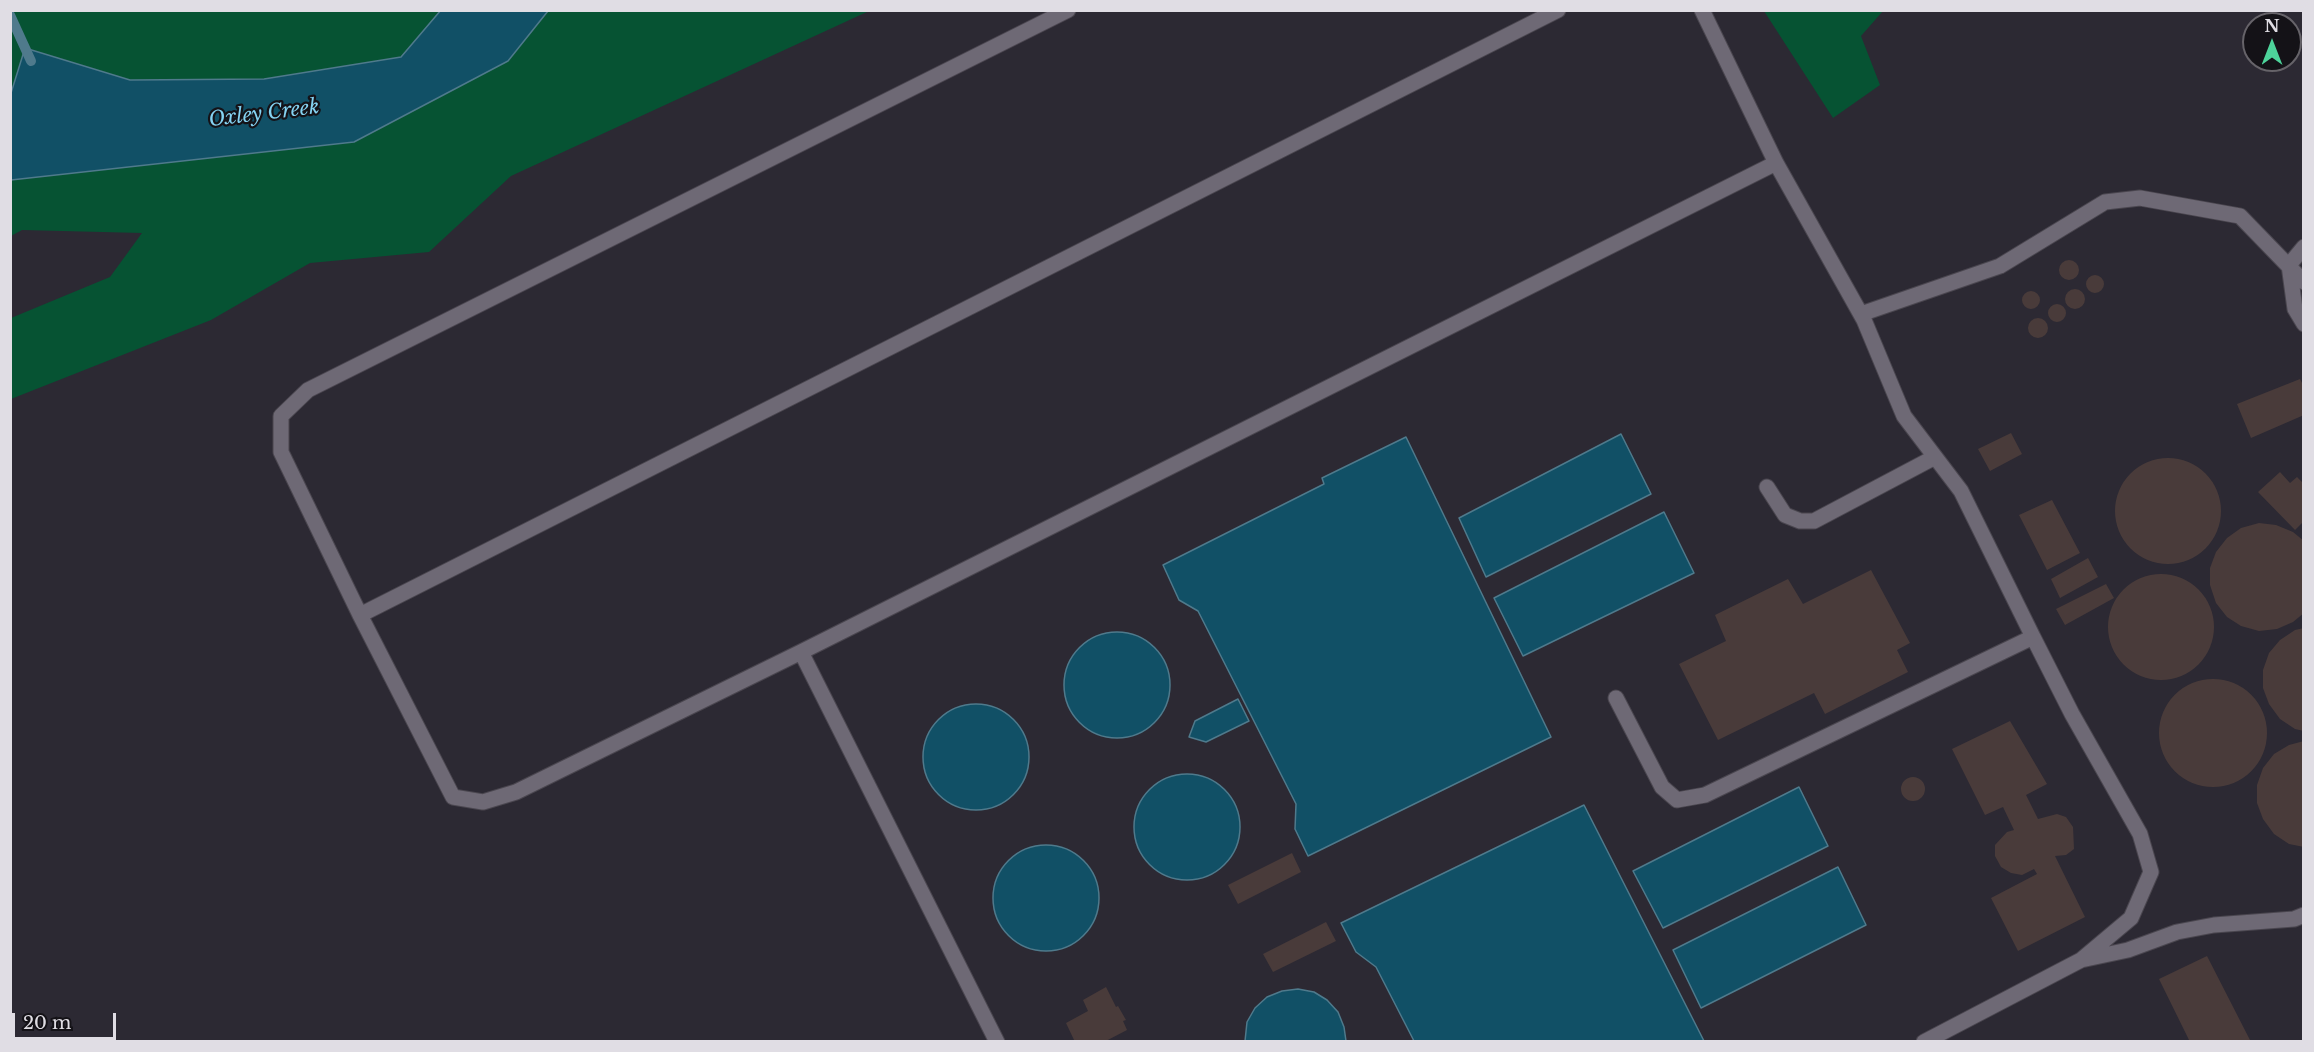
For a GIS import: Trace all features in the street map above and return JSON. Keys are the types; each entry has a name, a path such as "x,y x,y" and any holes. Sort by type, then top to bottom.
{"lane":[{"path":"1068,10 308,390 281,417 281,452 360,615 453,797 483,802 516,792 801,652 1776,163"},
{"path":"360,615 1558,10"},
{"path":"1702,10 1776,163 1861,314 1904,417 1961,491 2072,714 2140,834 2151,872 2131,918 2081,960 1924,1041"},
{"path":"1861,314 2000,266 2105,202 2140,198 2240,216 2304,282"},
{"path":"2304,247 2289,265 2295,309 2304,324"},
{"path":"1767,487 1785,515 1800,521 1814,520 1935,457"},
{"path":"1616,698 1662,787 1677,800 1706,795 2033,637"},
{"path":"801,652 997,1041"},
{"path":"2081,960 2128,950 2177,932 2214,925 2294,920 2304,915"}],"green space":[{"path":"11,11 441,11 401,57 264,79 130,80 26,48 11,93"},
{"path":"548,11 869,11 511,176 429,252 310,263 211,320 11,399 11,318 110,277 142,233 22,230 11,236 10,180 508,61"},
{"path":"1764,11 1883,11 1861,36 1880,85 1833,118"}],"water":[{"name":"Oxley Creek","path":"441,10 548,11 508,61 354,142 11,180 11,93 25,48 130,80 264,79 401,57"},
{"path":"1621,434 1651,494 1486,577 1459,518"},
{"path":"1406,437 1551,737 1308,856 1295,829 1296,804 1198,611 1179,600 1163,565 1324,484 1322,478"},
{"path":"1664,512 1694,573 1523,656 1494,598"},
{"path":"1117,632 1137,636 1155,647 1166,665 1170,685 1166,705 1155,723 1137,734 1117,738 1097,734 1079,723 1068,705 1064,685 1068,665 1079,647 1097,636"},
{"path":"1238,699 1249,721 1206,742 1189,737 1195,721"},
{"path":"976,704 996,708 1013,720 1025,737 1029,757 1025,777 1013,794 996,806 976,810 956,806 939,794 927,777 923,757 927,737 939,720 956,708"},
{"path":"1187,774 1207,778 1225,789 1236,807 1240,827 1236,847 1225,865 1207,876 1187,880 1167,876 1149,865 1138,847 1134,827 1138,807 1149,789 1167,778"},
{"path":"1799,787 1828,846 1663,928 1633,871"},
{"path":"1584,805 1704,1041 1414,1041 1376,967 1356,952 1341,923"},
{"path":"1046,845 1066,849 1083,861 1095,878 1099,898 1095,918 1083,935 1066,947 1046,951 1026,947 1009,935 997,918 993,898 997,878 1009,861 1026,849"},
{"path":"1838,867 1866,925 1701,1008 1673,950"},
{"path":"1298,989 1314,992 1327,1000 1338,1012 1346,1041 1245,1041 1247,1022 1255,1008 1267,997 1282,991"}],"building":[{"path":"2069,260 2076,263 2079,270 2076,277 2069,280 2062,277 2059,270 2062,263"},
{"path":"2091,275 2099,275 2104,280 2102,291 2091,293 2086,288 2086,280"},
{"path":"2075,289 2082,292 2085,299 2082,306 2075,309 2068,306 2065,299 2068,292"},
{"path":"2027,291 2035,291 2040,296 2038,307 2027,309 2022,304 2022,296"},
{"path":"2053,304 2061,304 2066,309 2064,320 2053,322 2048,317 2048,309"},
{"path":"2038,318 2045,321 2048,328 2045,335 2038,338 2031,335 2028,328 2031,321"},
{"path":"2300,379 2304,387 2304,415 2251,438 2237,404"},
{"path":"2011,433 2022,454 1990,471 1978,449"},
{"path":"2168,458 2188,462 2206,473 2217,491 2221,511 2217,531 2206,549 2188,560 2168,564 2148,560 2130,549 2119,531 2115,511 2119,491 2130,473 2148,462"},
{"path":"2280,472 2290,483 2297,477 2304,484 2304,521 2295,530 2258,492"},
{"path":"2052,500 2080,553 2047,570 2019,515"},
{"path":"2259,523 2276,525 2293,532 2304,541 2304,613 2293,622 2277,629 2259,631 2241,626 2227,617 2216,603 2210,585 2210,568 2216,552 2227,538 2241,528"},
{"path":"2088,558 2098,577 2060,598 2051,579"},
{"path":"1871,570 1910,643 1897,650 1908,672 1825,714 1814,693 1718,740 1679,664 1726,641 1715,615 1788,579 1803,604"},
{"path":"2161,574 2181,578 2199,589 2210,607 2214,627 2210,647 2199,665 2181,676 2161,680 2141,676 2123,665 2112,647 2108,627 2112,607 2123,589 2141,578"},
{"path":"2106,584 2114,598 2065,625 2056,609"},
{"path":"2304,628 2304,731 2295,729 2280,719 2269,704 2263,688 2263,670 2269,653 2280,640 2295,630"},
{"path":"2213,679 2233,684 2251,695 2262,713 2267,733 2262,753 2251,771 2233,782 2213,787 2193,782 2175,771 2164,753 2159,733 2164,713 2175,695 2193,684"},
{"path":"2010,721 2047,784 2026,795 2038,819 2057,814 2066,817 2073,827 2074,849 2066,855 2055,856 2085,917 2018,951 1991,898 2037,874 2034,869 2022,875 2011,873 2001,867 1995,856 1995,845 2007,832 2014,830 2003,807 1985,815 1952,749"},
{"path":"2304,741 2304,847 2289,844 2274,834 2263,819 2257,803 2257,785 2263,768 2274,754 2289,745"},
{"path":"1908,777 1918,777 1925,784 1925,794 1918,801 1908,801 1901,794 1901,784"},
{"path":"1292,853 1301,872 1238,904 1228,885"},
{"path":"1326,922 1336,941 1273,972 1263,954"},
{"path":"2207,956 2251,1042 2190,1042 2159,979"},
{"path":"1106,987 1116,1007 1118,1006 1126,1020 1123,1021 1127,1030 1104,1042 1075,1042 1066,1023 1088,1011 1083,1000"}],"waterway":[{"path":"10,15 31,61"}]}
